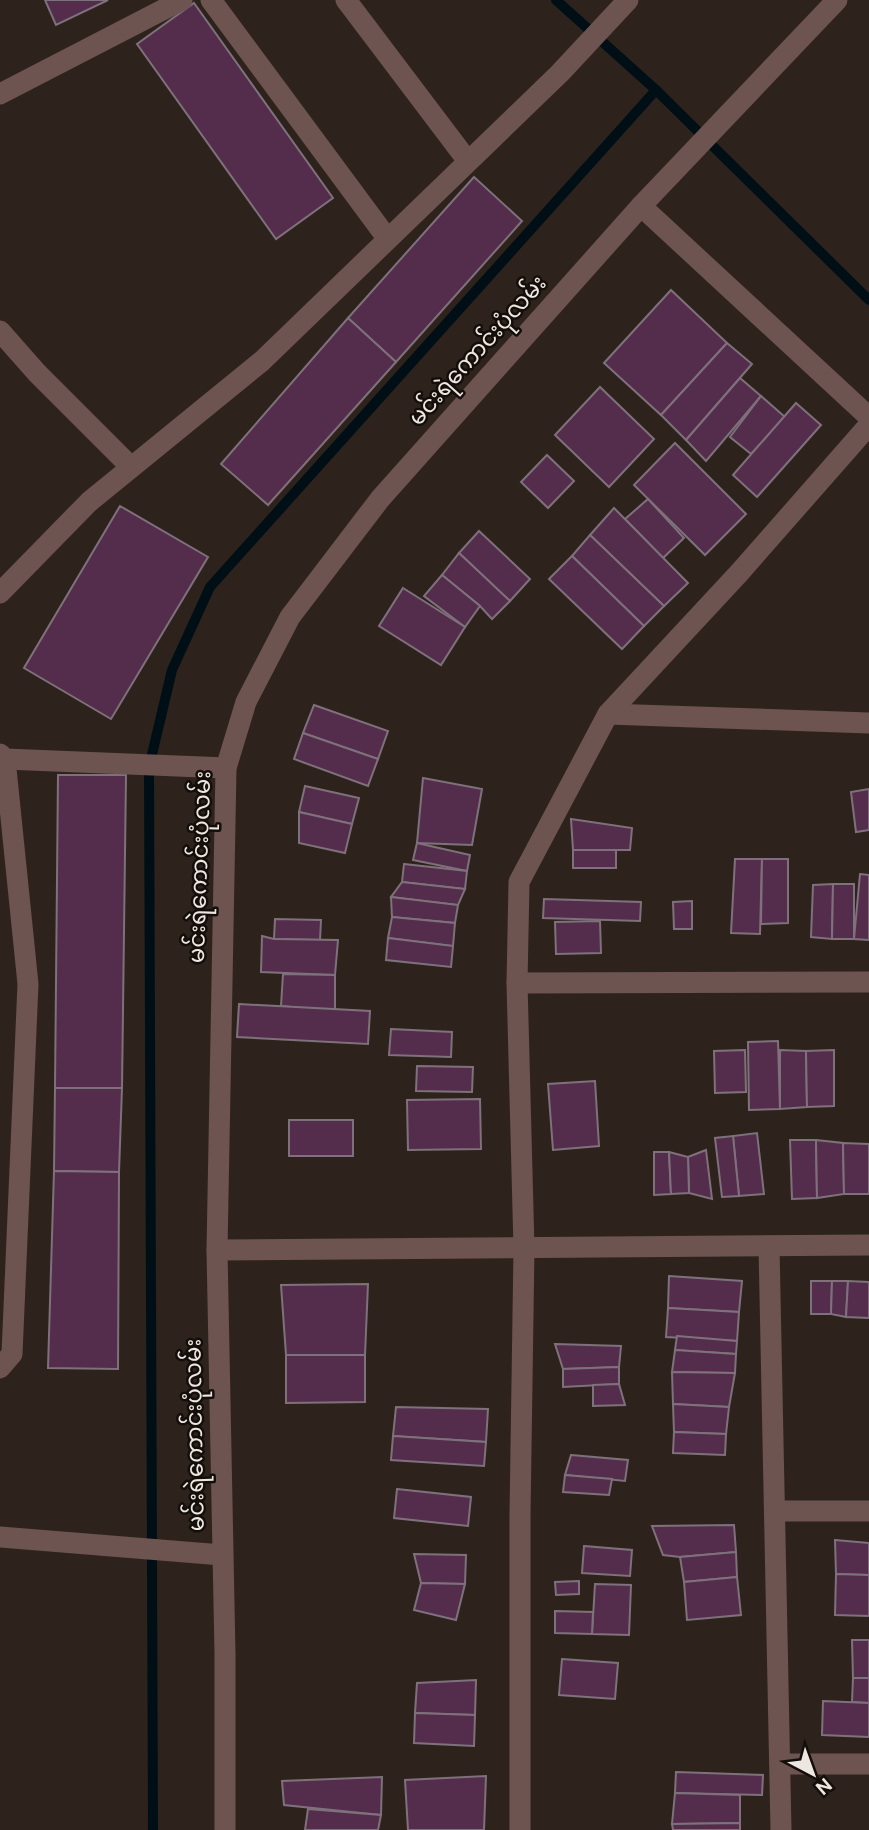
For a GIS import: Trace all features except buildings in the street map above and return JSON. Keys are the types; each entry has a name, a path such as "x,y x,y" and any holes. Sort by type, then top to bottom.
{"street":[{"path":"0,94 182,0"},
{"path":"211,0 387,238"},
{"path":"346,0 467,160"},
{"path":"0,593 89,502 262,360 560,73 628,0"},
{"name":"မင်းရဲကောင်းပုံလမ်း","path":"225,1830 217,1250 226,768 246,702 290,617 380,499 641,206 836,0"},
{"path":"641,206 869,417"},
{"path":"0,331 37,373 131,467"},
{"path":"520,1830 520,1515 524,1248 517,983 519,882 608,714 740,572 869,425"},
{"path":"608,714 869,723"},
{"path":"0,1368 12,1354 28,984 2,756 226,768"},
{"path":"517,983 869,982"},
{"path":"217,1250 869,1245"},
{"path":"768,1246 776,1511 781,1830"},
{"path":"776,1511 869,1511"},
{"path":"0,1537 222,1555"},
{"path":"780,1764 869,1763"}],"waterway":[{"path":"556,0 656,90 869,300"},
{"path":"153,1830 149,767 172,670 210,587 656,90"}]}
